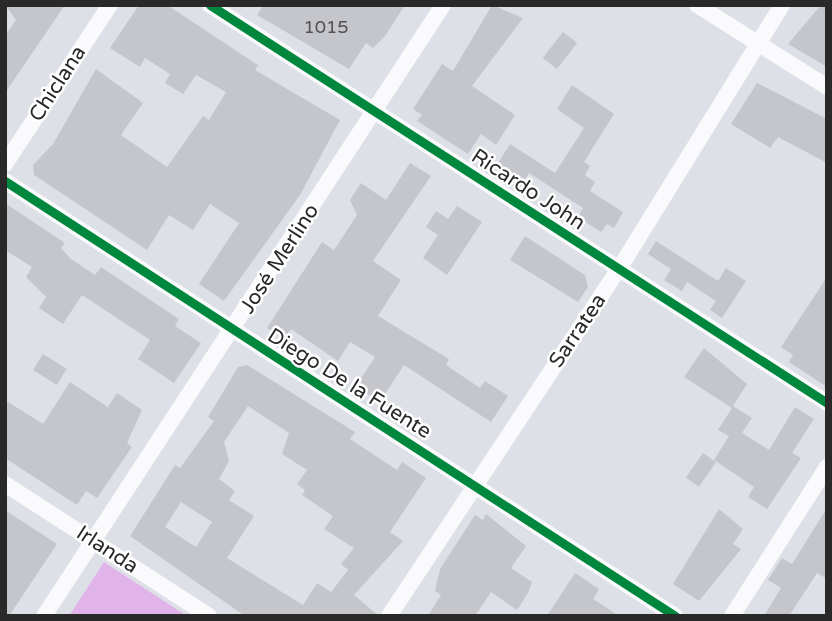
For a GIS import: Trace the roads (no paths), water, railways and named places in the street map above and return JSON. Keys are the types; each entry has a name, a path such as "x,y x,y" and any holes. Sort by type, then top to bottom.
{"street":[{"name":"Chiclana","path":"5,163 110,5"},
{"name":"Ricardo John","path":"210,5 827,403"},
{"name":"José Merlino","path":"44,616 233,331 443,5"},
{"path":"696,5 827,87"},
{"name":"Sarratea","path":"389,616 619,269 782,5"},
{"name":"Diego De la Fuente","path":"5,181 675,616"},
{"path":"732,616 827,467"},
{"name":"Irlanda","path":"5,484 209,616"}]}
